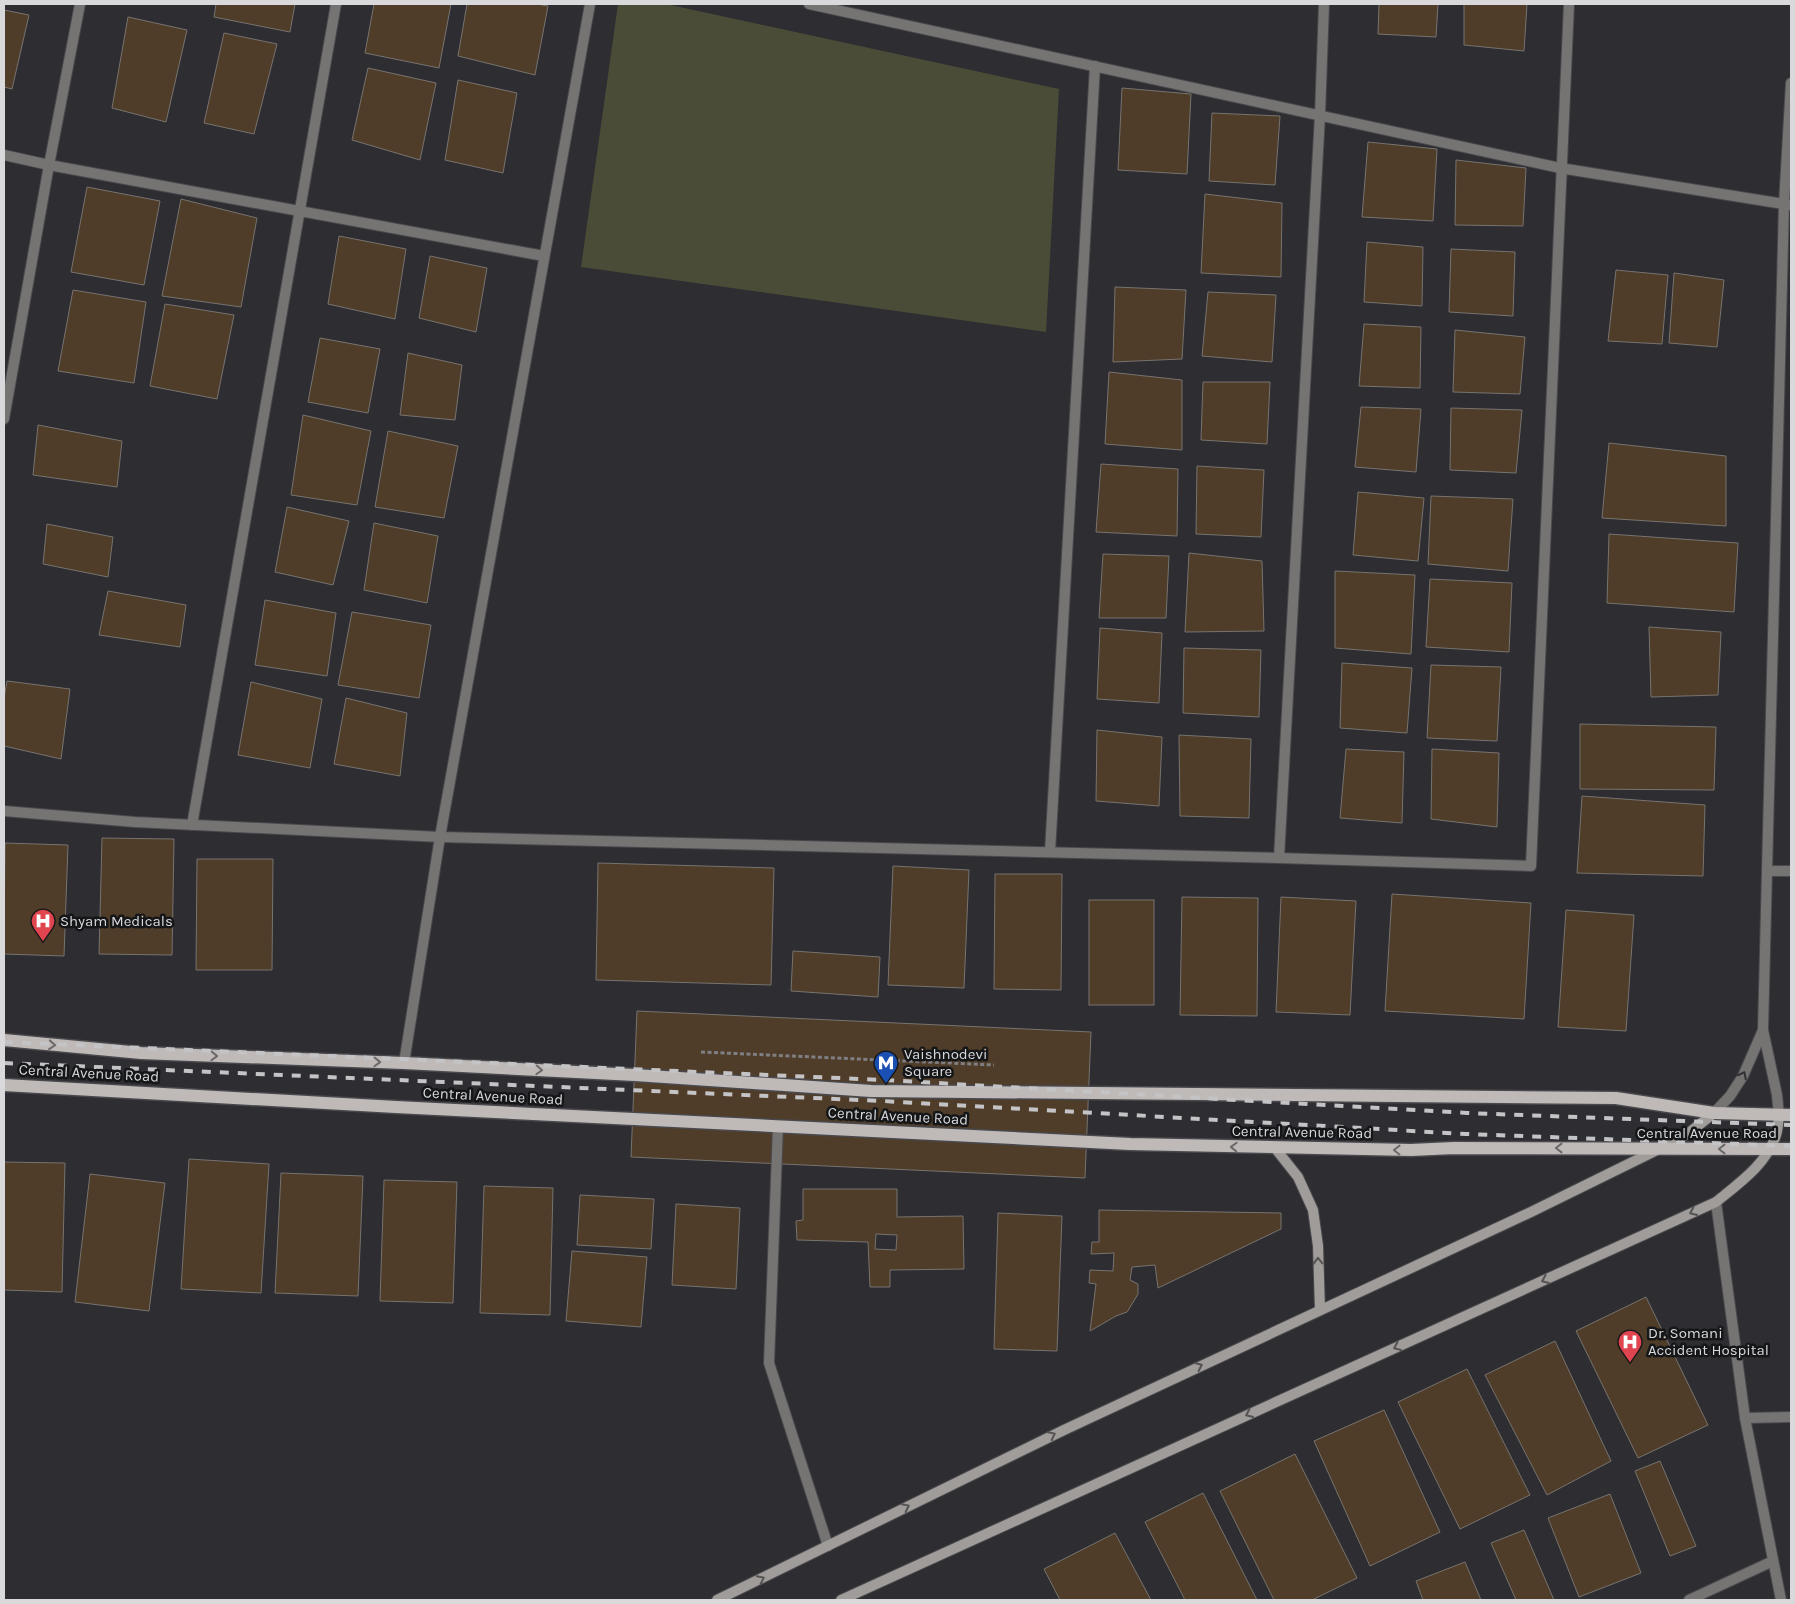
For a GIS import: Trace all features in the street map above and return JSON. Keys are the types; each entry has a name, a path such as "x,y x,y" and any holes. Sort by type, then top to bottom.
{"main road":[{"path":"4,1040 141,1053 404,1063 635,1075 871,1091 1616,1098 1714,1113 1785,1116 1770,1149 1756,1167 1716,1202 841,1600"},
{"name":"Central Avenue Road","path":"4,1085 396,1108 1130,1144 1411,1150 1454,1148 1791,1149"},
{"path":"717,1600 1064,1430 1531,1212 1661,1148 1690,1132 1714,1113"},
{"path":"1275,1148 1298,1177 1313,1210 1318,1246 1320,1310"}],"street":[{"path":"4,419 49,164 80,4"},
{"path":"192,825 336,4"},
{"path":"404,1063 440,837 590,4"},
{"path":"809,4 1560,168 1788,204"},
{"path":"1279,858 1320,115 1324,4"},
{"path":"4,811 135,822 440,837 1531,866 1568,4"},
{"path":"1050,852 1095,66"},
{"path":"1785,1116 1777,1095 1763,1030 1791,83"},
{"path":"4,155 544,256"},
{"path":"1767,870 1791,871"},
{"path":"1714,1113 1730,1096 1743,1076 1763,1030"},
{"path":"778,1126 770,1363 828,1546"},
{"path":"1716,1202 1745,1418 1781,1600"},
{"path":"1745,1418 1791,1417"},
{"path":"1688,1600 1773,1561"}],"path":[{"path":"696,1052 1004,1065"}],"green space":[{"path":"618,4 666,4 1059,89 1046,332 581,267"}],"building":[{"path":"216,4 295,4 290,32 214,17"},
{"path":"374,4 451,4 439,68 365,53"},
{"path":"467,4 537,4 548,6 535,75 458,56"},
{"path":"1379,4 1438,4 1436,37 1378,34"},
{"path":"1464,4 1527,4 1524,51 1464,45"},
{"path":"4,10 29,15 12,89 4,87"},
{"path":"128,17 187,30 166,122 112,108"},
{"path":"224,33 277,44 254,134 204,123"},
{"path":"368,68 436,83 420,160 352,140"},
{"path":"458,80 517,93 503,173 445,160"},
{"path":"1122,88 1191,94 1187,174 1118,170"},
{"path":"1212,113 1280,116 1275,185 1209,181"},
{"path":"1368,142 1437,149 1433,221 1362,217"},
{"path":"1456,160 1526,168 1523,226 1455,225"},
{"path":"87,187 160,201 144,285 71,272"},
{"path":"1205,194 1282,203 1281,277 1201,273"},
{"path":"181,199 257,218 241,307 162,296"},
{"path":"339,236 406,249 395,319 328,304"},
{"path":"1367,242 1423,247 1422,306 1364,302"},
{"path":"1451,249 1515,252 1513,316 1449,312"},
{"path":"430,256 487,268 476,332 419,318"},
{"path":"1616,270 1668,275 1662,344 1608,341"},
{"path":"1674,273 1724,280 1717,347 1669,343"},
{"path":"1115,287 1186,290 1182,359 1113,362"},
{"path":"73,290 146,302 134,383 58,371"},
{"path":"1208,292 1276,295 1272,362 1202,356"},
{"path":"165,304 234,315 217,399 150,386"},
{"path":"1364,324 1421,327 1420,388 1359,386"},
{"path":"1455,330 1525,337 1520,394 1453,392"},
{"path":"320,338 380,349 368,413 308,402"},
{"path":"408,353 462,365 455,420 400,415"},
{"path":"1109,372 1182,380 1182,450 1105,444"},
{"path":"1203,382 1270,382 1267,444 1201,440"},
{"path":"1361,407 1421,409 1416,472 1355,467"},
{"path":"1451,408 1522,410 1516,473 1450,470"},
{"path":"303,415 371,431 357,505 291,495"},
{"path":"38,425 122,441 117,487 33,475"},
{"path":"388,431 458,446 444,518 375,507"},
{"path":"1609,443 1726,456 1726,526 1602,518"},
{"path":"1101,464 1178,469 1177,536 1096,532"},
{"path":"1197,466 1264,470 1261,537 1196,534"},
{"path":"1358,492 1424,498 1418,561 1353,555"},
{"path":"1431,496 1513,499 1508,571 1428,564"},
{"path":"287,507 349,521 333,585 275,572"},
{"path":"374,523 438,536 427,603 364,590"},
{"path":"47,524 113,537 108,577 43,564"},
{"path":"1609,534 1738,543 1734,612 1607,603"},
{"path":"1189,553 1262,561 1264,631 1185,632"},
{"path":"1103,554 1169,556 1166,618 1099,618"},
{"path":"1335,571 1415,575 1411,654 1335,648"},
{"path":"1430,579 1512,583 1509,652 1426,647"},
{"path":"108,591 186,605 180,647 99,635"},
{"path":"265,600 336,613 327,676 255,665"},
{"path":"352,612 431,625 419,698 338,685"},
{"path":"1649,627 1721,632 1718,695 1651,697"},
{"path":"1100,628 1162,633 1159,703 1097,699"},
{"path":"1184,648 1261,650 1259,717 1183,713"},
{"path":"1342,663 1412,668 1407,733 1340,728"},
{"path":"1431,665 1501,667 1497,741 1427,738"},
{"path":"7,681 70,689 61,759 4,746 4,698"},
{"path":"251,682 322,699 310,768 238,755"},
{"path":"346,698 407,713 400,776 334,764"},
{"path":"1580,724 1716,727 1714,790 1580,789"},
{"path":"1097,730 1162,737 1159,806 1096,801"},
{"path":"1179,735 1251,739 1249,818 1180,816"},
{"path":"1346,749 1404,752 1402,823 1340,818"},
{"path":"1432,749 1499,753 1497,827 1431,819"},
{"path":"1582,796 1705,805 1703,876 1577,873"},
{"path":"102,838 174,839 172,955 99,954"},
{"path":"5,843 68,845 64,956 4,954"},
{"path":"197,859 273,859 272,970 196,970"},
{"path":"598,863 774,868 771,985 596,980"},
{"path":"893,866 969,870 964,988 888,985"},
{"path":"995,874 1062,874 1061,990 994,989"},
{"path":"1392,894 1531,903 1524,1019 1385,1011"},
{"path":"1182,897 1258,898 1257,1016 1180,1015"},
{"path":"1281,897 1356,901 1350,1015 1276,1012"},
{"path":"1089,900 1154,900 1154,1005 1089,1005"},
{"path":"1566,910 1634,915 1626,1031 1558,1027"},
{"path":"793,951 880,957 878,997 791,991"},
{"path":"637,1011 1091,1032 1085,1178 631,1157"},
{"path":"189,1159 269,1164 261,1293 181,1289"},
{"path":"4,1162 65,1163 62,1292 4,1290"},
{"path":"281,1173 363,1176 358,1296 275,1293"},
{"path":"90,1174 165,1183 149,1311 75,1302"},
{"path":"384,1180 457,1182 453,1303 380,1301"},
{"path":"484,1186 553,1188 550,1315 480,1313"},
{"path":"803,1189 897,1189 897,1217 963,1216 964,1269 890,1270 890,1287 870,1287 868,1242 797,1240 796,1221 803,1220","holes":["876,1234 897,1235 896,1250 875,1249"]},
{"path":"580,1195 654,1199 651,1249 577,1245"},
{"path":"676,1204 740,1208 736,1289 672,1285"},
{"path":"1099,1210 1281,1213 1281,1229 1158,1288 1155,1265 1132,1267 1130,1280 1138,1284 1138,1294 1127,1312 1090,1331 1096,1284 1089,1283 1090,1270 1113,1271 1114,1253 1091,1254 1092,1242 1099,1242"},
{"path":"998,1213 1062,1216 1057,1351 994,1349"},
{"path":"572,1251 647,1257 641,1327 566,1321"},
{"path":"1646,1297 1708,1425 1638,1458 1576,1331"},
{"path":"1555,1341 1611,1461 1547,1495 1485,1375"},
{"path":"1467,1369 1530,1495 1460,1529 1398,1402"},
{"path":"1384,1410 1440,1532 1370,1566 1314,1441"},
{"path":"1295,1454 1357,1578 1312,1600 1274,1600 1220,1491"},
{"path":"1660,1461 1696,1546 1670,1556 1635,1471"},
{"path":"1203,1493 1257,1600 1185,1600 1145,1522"},
{"path":"1610,1494 1641,1573 1579,1597 1548,1518"},
{"path":"1524,1530 1554,1600 1516,1600 1491,1543"},
{"path":"1115,1533 1151,1600 1060,1600 1044,1569"},
{"path":"1465,1562 1481,1600 1423,1600 1416,1581"}],"railway":[{"path":"4,1042 884,1080 1467,1113 1791,1125"},
{"path":"4,1063 883,1101 1466,1134 1791,1146"}],"place":[{"name":"Shyam Medicals","path":"43,942"},
{"name":"Vaishnodevi Square","path":"886,1084"},
{"name":"Dr. Somani Accident Hospital","path":"1630,1363"}]}
